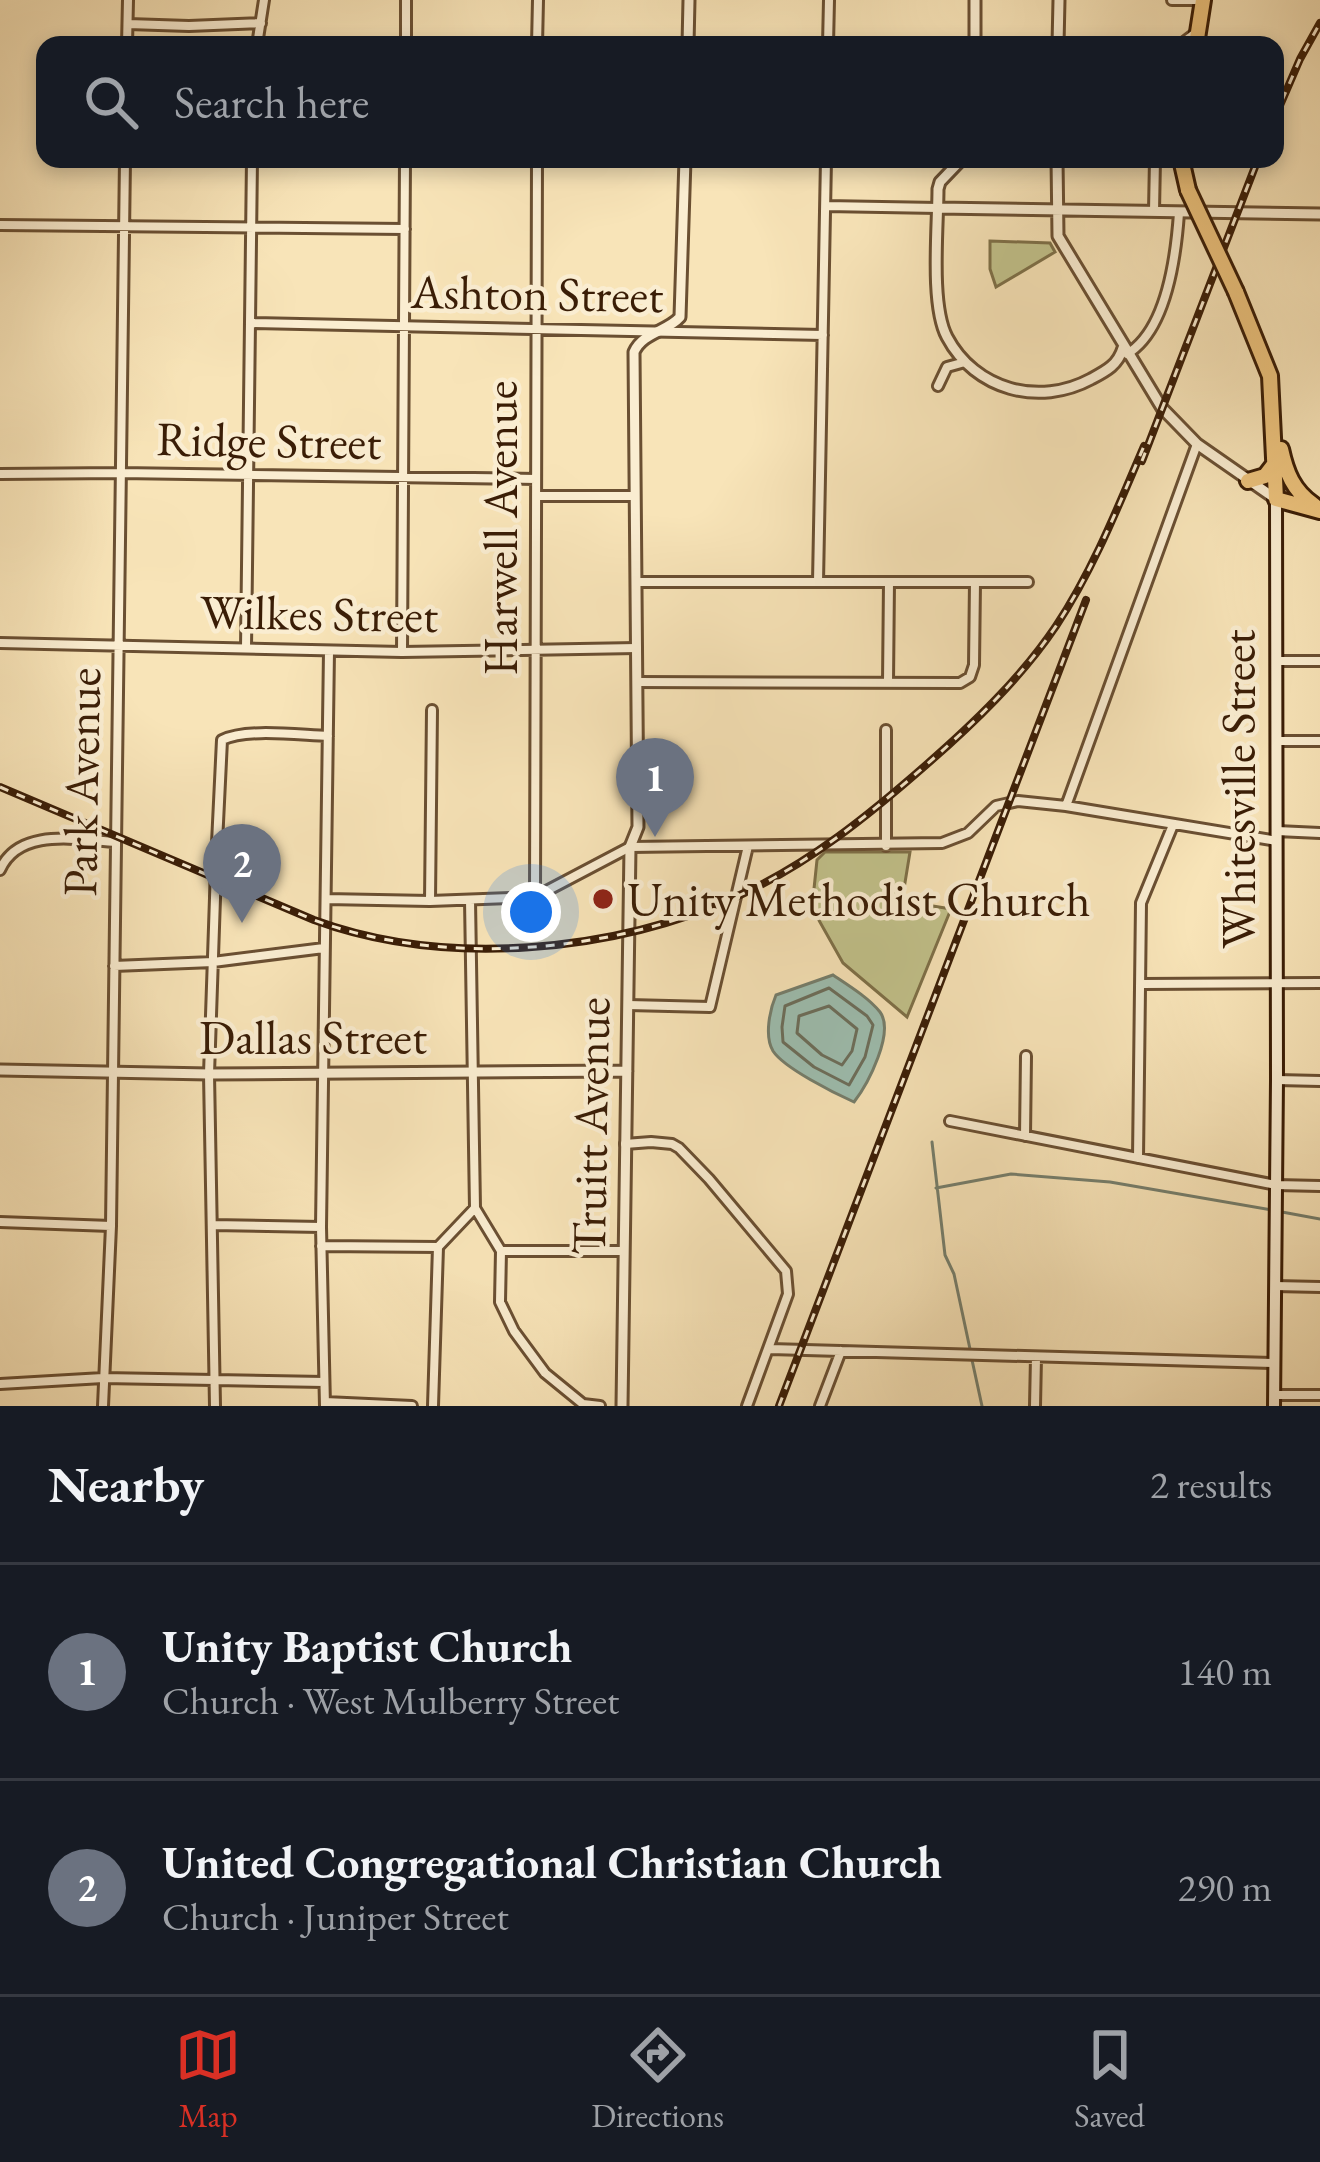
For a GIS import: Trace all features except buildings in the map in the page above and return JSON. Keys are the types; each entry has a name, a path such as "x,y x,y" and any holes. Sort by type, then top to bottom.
{"highway":[{"path":"1197,36 1203,0"},
{"name":"Whitesville Street","path":"1183,168 1270,376 1276,500"},
{"path":"1273,427 1290,479 1320,509"},
{"path":"1248,481 1265,476 1275,463"},
{"path":"1276,500 1320,509"}],"main road":[{"name":"Whitesville Street","path":"1274,1400 1276,500"}],"street":[{"path":"128,0 128,36"},
{"path":"259,36 264,0"},
{"path":"406,0 406,36"},
{"path":"537,36 538,0"},
{"path":"688,36 689,0"},
{"path":"828,36 829,0"},
{"path":"975,0 975,36"},
{"path":"1058,36 1059,0"},
{"path":"1172,0 1203,0"},
{"path":"128,24 261,23"},
{"name":"Park Avenue","path":"103,1406 111,1226 125,168"},
{"path":"246,649 252,168"},
{"path":"403,652 405,168"},
{"name":"Harwell Avenue","path":"535,896 537,168"},
{"name":"Truitt Avenue","path":"622,1406 630,847 638,827 634,352 641,341 681,315 685,168"},
{"path":"818,582 826,168"},
{"path":"953,168 940,182 938,208 939,312 944,332 966,362 1010,389 1040,393 1073,387 1110,368 1125,350 1140,346 1151,331 1174,264 1178,213"},
{"path":"1057,168 1058,236 1162,408 1197,444 1276,500"},
{"path":"1154,213 1155,168"},
{"path":"825,206 1320,214"},
{"path":"0,225 405,229"},
{"name":"Ashton Street","path":"250,323 823,334"},
{"path":"938,386 947,367 966,362"},
{"path":"1110,368 1124,368 1143,377"},
{"path":"1066,806 1197,444"},
{"name":"Ridge Street","path":"0,474 536,479"},
{"path":"536,496 635,496"},
{"path":"636,582 1028,582"},
{"path":"887,682 889,582"},
{"path":"637,682 960,682 970,677 974,665 975,582"},
{"name":"Wilkes Street","path":"0,643 403,652 637,648"},
{"path":"328,651 321,1227 325,1404 412,1406"},
{"path":"1276,661 1320,661"},
{"path":"430,901 432,710"},
{"path":"886,730 886,846"},
{"path":"214,1406 209,1073 221,740 242,734 328,736"},
{"path":"1276,741 1320,741"},
{"path":"326,899 535,896 630,847 952,842 1008,801 1276,836 1320,833"},
{"path":"1138,1158 1142,903 1172,825"},
{"path":"0,871 22,845 60,839 116,842"},
{"path":"628,1005 710,1007 748,846"},
{"path":"470,900 475,1208 501,1251 500,1302 514,1331 545,1373 583,1404 600,1406"},
{"path":"114,966 213,962 324,948"},
{"path":"1142,985 1320,983"},
{"path":"1025,1136 1026,1056"},
{"name":"Dallas Street","path":"0,1070 627,1071"},
{"path":"1277,1080 1320,1081"},
{"path":"950,1121 1276,1185 1320,1186"},
{"path":"625,1144 651,1142 679,1148 786,1271 788,1294 747,1406"},
{"path":"434,1406 438,1247 475,1208"},
{"path":"0,1222 111,1226"},
{"path":"212,1226 321,1227"},
{"path":"322,1246 438,1247"},
{"path":"501,1251 624,1251"},
{"path":"1275,1286 1320,1287"},
{"path":"770,1349 1274,1364"},
{"path":"820,1406 841,1351"},
{"path":"1035,1406 1036,1357"},
{"path":"0,1384 103,1378 324,1382"},
{"path":"1274,1400 1320,1395"}],"green space":[{"path":"990,241 1050,243 1055,252 996,287 990,269"},
{"path":"825,852 910,852 902,901 951,909 907,1017 843,963 812,908 817,860"}],"water":[{"path":"833,975 870,1002 884,1021 878,1058 854,1102 787,1065 773,1051 769,1038 776,995"}],"waterway":[{"path":"932,1142 945,1255 954,1274 970,1349"},
{"path":"936,1188 1011,1174 1110,1182 1272,1210"},
{"path":"1282,1212 1320,1219"},
{"path":"972,1360 982,1406"}],"railway":[{"path":"1284,96 1320,23"},
{"path":"1142,461 1255,168"},
{"path":"0,787 314,920 365,935 418,944 529,947 584,941 691,915 766,882 838,837 996,700 1069,605 1144,446"},
{"path":"779,1406 1086,600"}],"place":[{"name":"Unity Baptist Church","path":"655,837"},
{"name":"Unity Methodist Church","path":"603,899"},
{"name":"United Congregational Christian Church","path":"242,923"}]}
